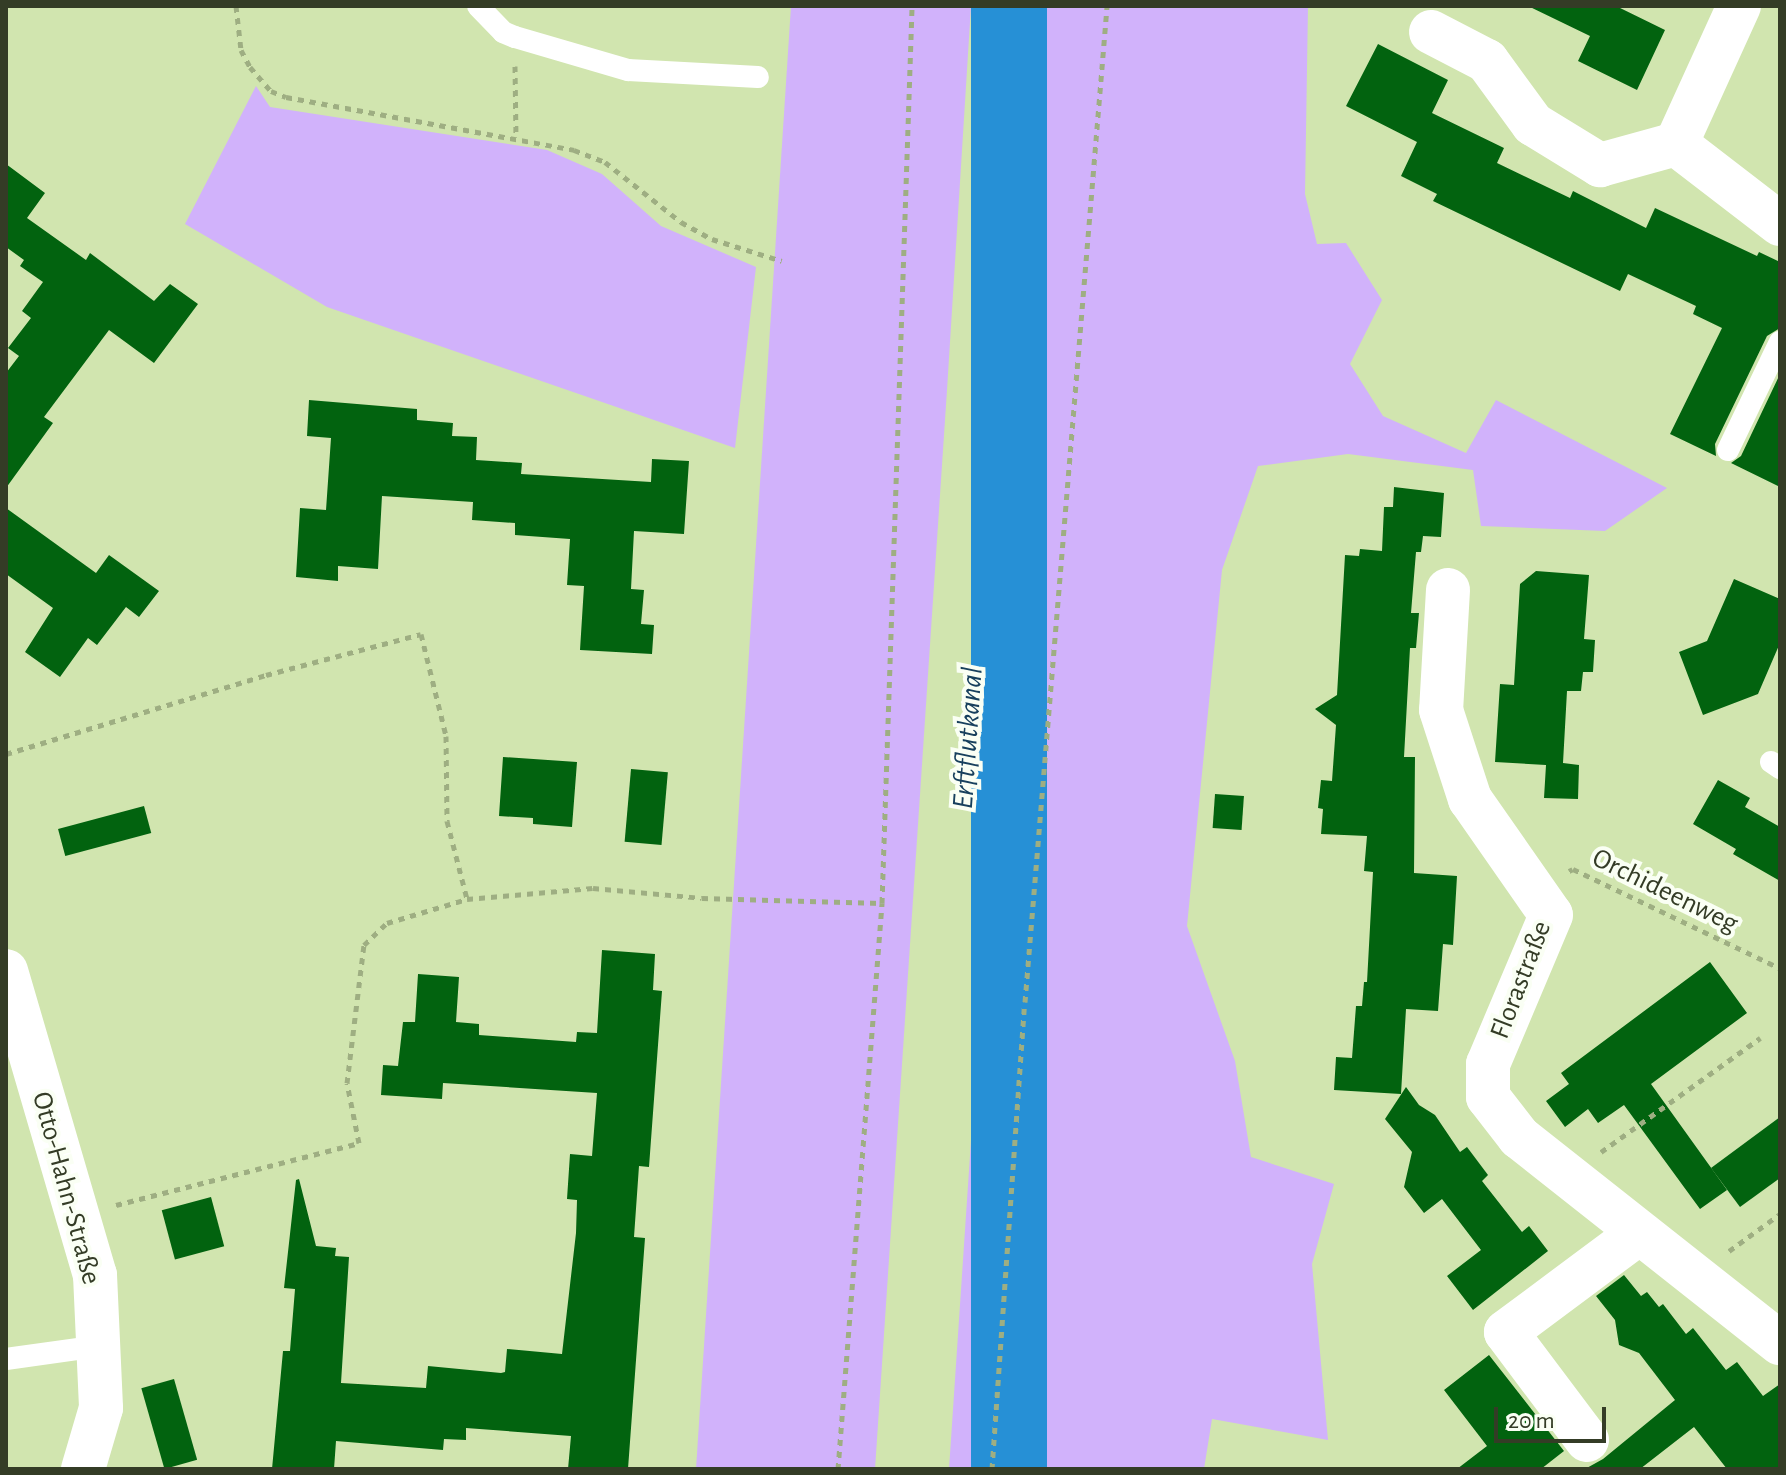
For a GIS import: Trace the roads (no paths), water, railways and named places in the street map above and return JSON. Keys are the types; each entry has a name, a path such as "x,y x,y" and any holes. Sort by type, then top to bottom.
{"street":[{"path":"1676,144 1722,13"},
{"path":"1431,32 1487,61 1533,124 1600,165 1676,144"},
{"path":"1676,144 1780,224"},
{"name":"Florastraße","path":"1448,590 1441,710 1470,799 1551,915 1488,1064 1488,1097 1519,1137 1780,1343"},
{"name":"Otto-Hahn-Straße","path":"6,971 95,1275 101,1408 83,1469"},
{"path":"1587,1440 1506,1332 1639,1233"}],"lane":[{"path":"478,6 503,32 628,70 758,77"},
{"path":"1728,450 1780,342"},
{"path":"6,1359 98,1346"}],"water":[{"path":"971,6 1047,6 1047,1469 971,1469"}],"water label":[{"name":"Erftflutkanal","path":"968,738"}]}
